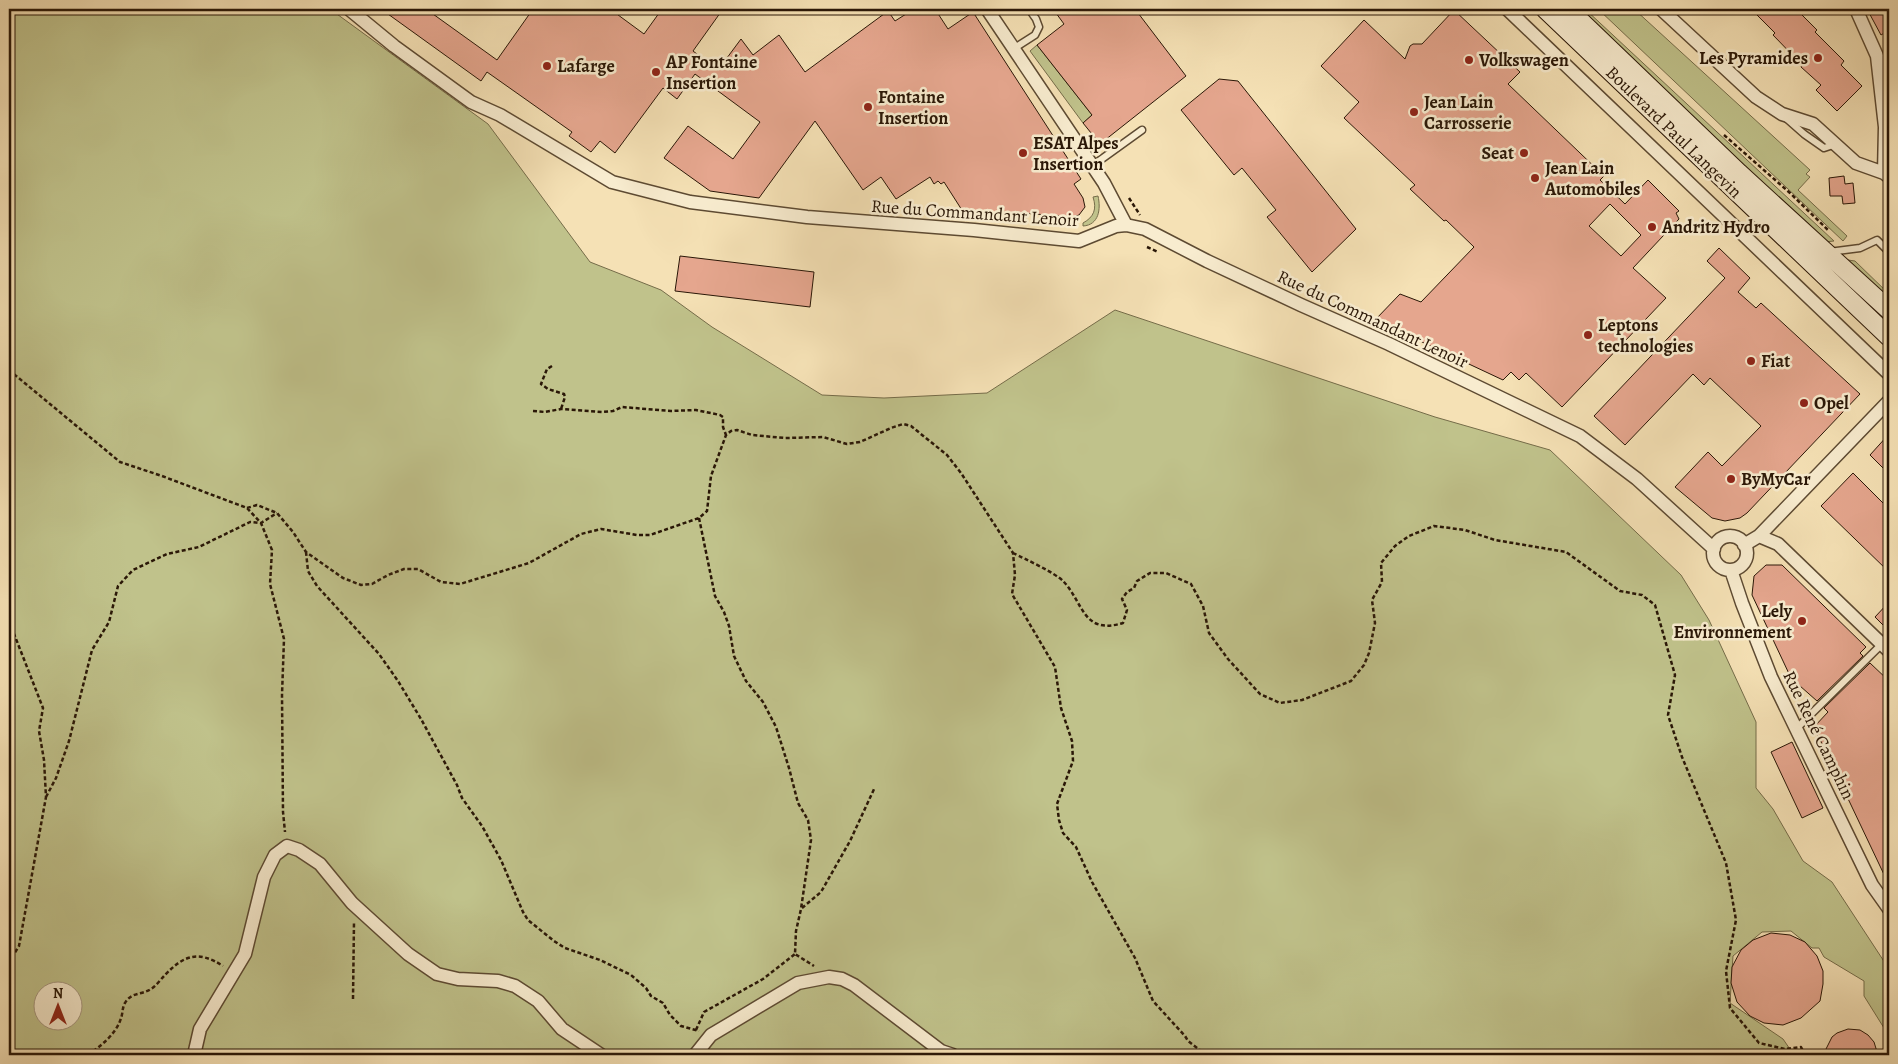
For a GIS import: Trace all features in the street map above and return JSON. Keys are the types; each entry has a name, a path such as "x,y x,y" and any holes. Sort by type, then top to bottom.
{"main road":[{"name":"Boulevard Paul Langevin","path":"1545,9 1889,337"},
{"name":"Boulevard Paul Langevin","path":"1568,9 1739,173 1889,310"}],"street":[{"name":"Rue du Commandant Lenoir","path":"349,9 394,46 471,102 500,115 612,182 690,202 719,207 807,217 974,230 1079,241 1116,226 1126,225 1145,229 1207,261 1389,344 1580,436 1637,479 1714,549"},
{"path":"987,9 1104,183 1126,225"},
{"name":"Boulevard Paul Langevin","path":"1507,9 1889,374"},
{"path":"1661,9 1756,97 1782,114 1813,124 1856,163 1887,175 1885,127 1877,56 1856,9"},
{"path":"1744,544 1759,536 1889,401"},
{"path":"1730,536 1739,539 1744,544 1746,559 1738,568 1731,570 1717,564 1714,558 1714,549 1720,540 1730,536"},
{"path":"1759,536 1778,544 1886,647"},
{"name":"Rue René Camphin","path":"1731,570 1742,604 1771,677 1872,885 1889,909"},
{"path":"194,1055 200,1029 245,954 264,877 276,855 287,846 299,850 320,864 352,903 408,954 437,974 458,978 498,981 515,986 538,1001 562,1029 601,1055"},
{"path":"695,1055 711,1035 798,983 829,977 842,979 854,986 942,1051 953,1055"}],"lane":[{"path":"1013,49 1035,35 1039,27 1029,9"},
{"path":"1092,166 1142,130"},
{"path":"1827,253 1860,248 1877,240 1889,252"},
{"path":"1796,729 1886,647"}],"path":[{"name":"Boulevard Paul Langevin","path":"1724,134 1790,193 1847,249"},
{"path":"552,366 547,369 541,384 548,389 564,394 565,397 561,408"},
{"path":"9,370 120,462 247,508 261,522 272,550 270,584 284,638 282,694 283,812 287,846"},
{"path":"533,411 545,412 561,408 602,412 613,411 622,407 704,411 723,417 723,427 726,435"},
{"path":"247,508 257,505 277,513 293,532 306,552 343,578 361,585 372,584 404,569 418,569 441,582 460,584 530,563 581,534 601,529 650,535 699,518 707,511 711,476 726,435 731,431 738,430 752,435 785,438 823,437 847,444 860,442 903,424 911,426 947,455 961,473 1013,553 1015,575 1012,594 1055,667 1061,708 1072,741 1073,761 1057,804 1063,833 1076,846 1092,882 1135,958 1154,1001 1188,1041 1206,1055"},
{"path":"46,797 56,778 68,741 92,650 109,622 118,586 132,570 167,554 199,547 250,522 261,522 277,513"},
{"path":"696,1030 704,1012 763,979 795,954 796,931 801,910 811,840 808,820 798,803 776,727 764,702 746,681 734,656 729,626 715,596 699,518"},
{"path":"1013,553 1063,581 1081,609 1092,621 1109,627 1124,623 1127,610 1122,598 1134,588 1137,581 1150,573 1166,573 1191,584 1203,606 1209,633 1228,659 1260,694 1280,703 1302,700 1351,681 1364,665 1369,653 1374,623 1372,600 1382,582 1381,563 1395,546 1408,536 1434,526 1465,530 1496,540 1566,552 1620,591 1642,595 1656,605 1675,675 1668,715 1682,757 1726,863 1736,920 1726,971 1730,1008 1759,1043 1786,1049 1801,1047 1805,1055"},
{"path":"306,552 308,571 317,586 379,654 412,704 457,785 462,798 482,826 500,860 522,912 528,920 546,936 565,948 600,960 631,975 646,988 651,996 663,1003 670,1015 681,1026 711,1035"},
{"path":"9,621 43,708 39,731 44,760 46,797 19,946 9,962"},
{"path":"801,910 821,892 850,841 875,787"},
{"path":"352,903 355,928 353,999"},
{"path":"795,954 825,972 829,977"},
{"path":"88,1055 102,1045 116,1028 125,1002 132,995 151,989 177,963 198,955 208,957 227,969 230,979"}],"green space":[{"path":"9,9 330,9 488,124 590,262 661,290 712,327 822,395 884,398 987,393 1115,310 1435,417 1550,450 1681,575 1709,620 1756,722 1756,788 1773,809 1803,861 1832,882 1889,969 1889,1036 1864,996 1864,981 1824,957 1819,948 1812,948 1791,931 1762,932 1733,956 1730,1003 1783,1039 1794,1055 9,1055"},
{"path":"1574,9 1585,9 1834,241 1824,242"},
{"path":"1598,9 1634,9 1810,170 1806,174 1810,177 1798,190 1847,236 1843,241"},
{"path":"1037,45 1092,115 1083,123 1030,51"},
{"path":"1098,196 1098,216 1093,223 1083,226 1083,223 1094,212 1093,197"},
{"path":"1848,260 1855,261 1889,294 1889,303 1845,262"}],"building":[{"path":"381,9 426,9 497,60 533,9 610,9 644,34 662,9 723,9 693,51 718,70 741,39 753,55 779,35 805,72 888,11 895,21 914,9 935,9 948,29 973,12 1081,179 1074,184 1083,198 1085,207 1079,215 1073,217 1022,213 1028,222 967,218 944,182 941,184 938,181 934,184 930,177 896,199 881,177 863,190 815,121 759,198 710,191 664,158 688,126 733,159 760,122 695,74 677,99 663,88 615,153 600,141 591,152 569,136 572,132 487,72 481,81"},
{"path":"1053,9 1135,9 1186,76 1100,144 1083,123 1092,115 1037,45 1064,24"},
{"name":"Les Pyramides","path":"1751,9 1796,9 1817,30 1815,32 1844,61 1841,65 1862,86 1837,111 1816,90 1821,85 1801,67 1802,65 1773,35 1775,33"},
{"path":"1867,9 1889,9 1889,30 1881,35"},
{"path":"1454,10 1520,72 1508,84 1604,176 1600,180 1625,204 1648,180 1679,211 1676,213 1679,219 1633,268 1666,298 1562,407 1526,373 1519,380 1511,372 1503,380 1375,320 1400,294 1421,302 1474,247 1410,189 1415,185 1344,118 1359,102 1321,66 1364,20 1405,59 1410,46 1422,44","holes":["1610,204 1641,235 1621,256 1589,226"]},
{"path":"1219,79 1238,81 1356,229 1312,272 1267,217 1276,210 1242,168 1234,175 1181,110"},
{"path":"1844,176 1845,184 1853,183 1855,203 1843,204 1842,196 1830,196 1829,178"},
{"path":"1719,248 1750,278 1738,292 1756,308 1761,303 1860,394 1747,513 1740,518 1725,521 1712,518 1675,487 1708,452 1722,466 1761,426 1710,378 1704,385 1693,374 1625,445 1594,416 1725,278 1707,261"},
{"path":"680,256 814,272 810,307 675,291"},
{"path":"1889,434 1889,474 1870,455"},
{"path":"1853,473 1889,509 1889,572 1821,506"},
{"name":"Lely Environnement","path":"1766,565 1782,565 1866,647 1860,653 1863,656 1817,701 1791,678 1752,595 1754,576"},
{"path":"1889,602 1889,631 1875,617"},
{"path":"1870,663 1889,681 1889,885 1814,727 1828,712 1824,708"},
{"path":"1792,742 1823,808 1802,818 1771,752"},
{"path":"1771,933 1790,935 1805,942 1817,956 1823,971 1820,1001 1801,1018 1783,1025 1764,1023 1750,1016 1737,1002 1731,983 1732,967 1741,950 1753,940"},
{"path":"1848,1029 1860,1030 1868,1035 1874,1042 1878,1055 1823,1055 1832,1037"}],"place":[{"name":"Les Pyramides","path":"1818,58"},
{"name":"Volkswagen","path":"1469,60"},
{"name":"Lafarge","path":"547,66"},
{"name":"AP Fontaine Insertion","path":"656,72"},
{"name":"Fontaine Insertion","path":"868,107"},
{"name":"Jean Lain Carrosserie","path":"1414,112"},
{"name":"ESAT Alpes Insertion","path":"1023,153"},
{"name":"Seat","path":"1524,153"},
{"name":"Jean Lain Automobiles","path":"1535,178"},
{"name":"Andritz Hydro","path":"1652,227"},
{"name":"Leptons technologies","path":"1588,335"},
{"name":"Fiat","path":"1751,361"},
{"name":"Opel","path":"1804,403"},
{"name":"ByMyCar","path":"1731,479"},
{"name":"Lely Environnement","path":"1802,621"}]}
